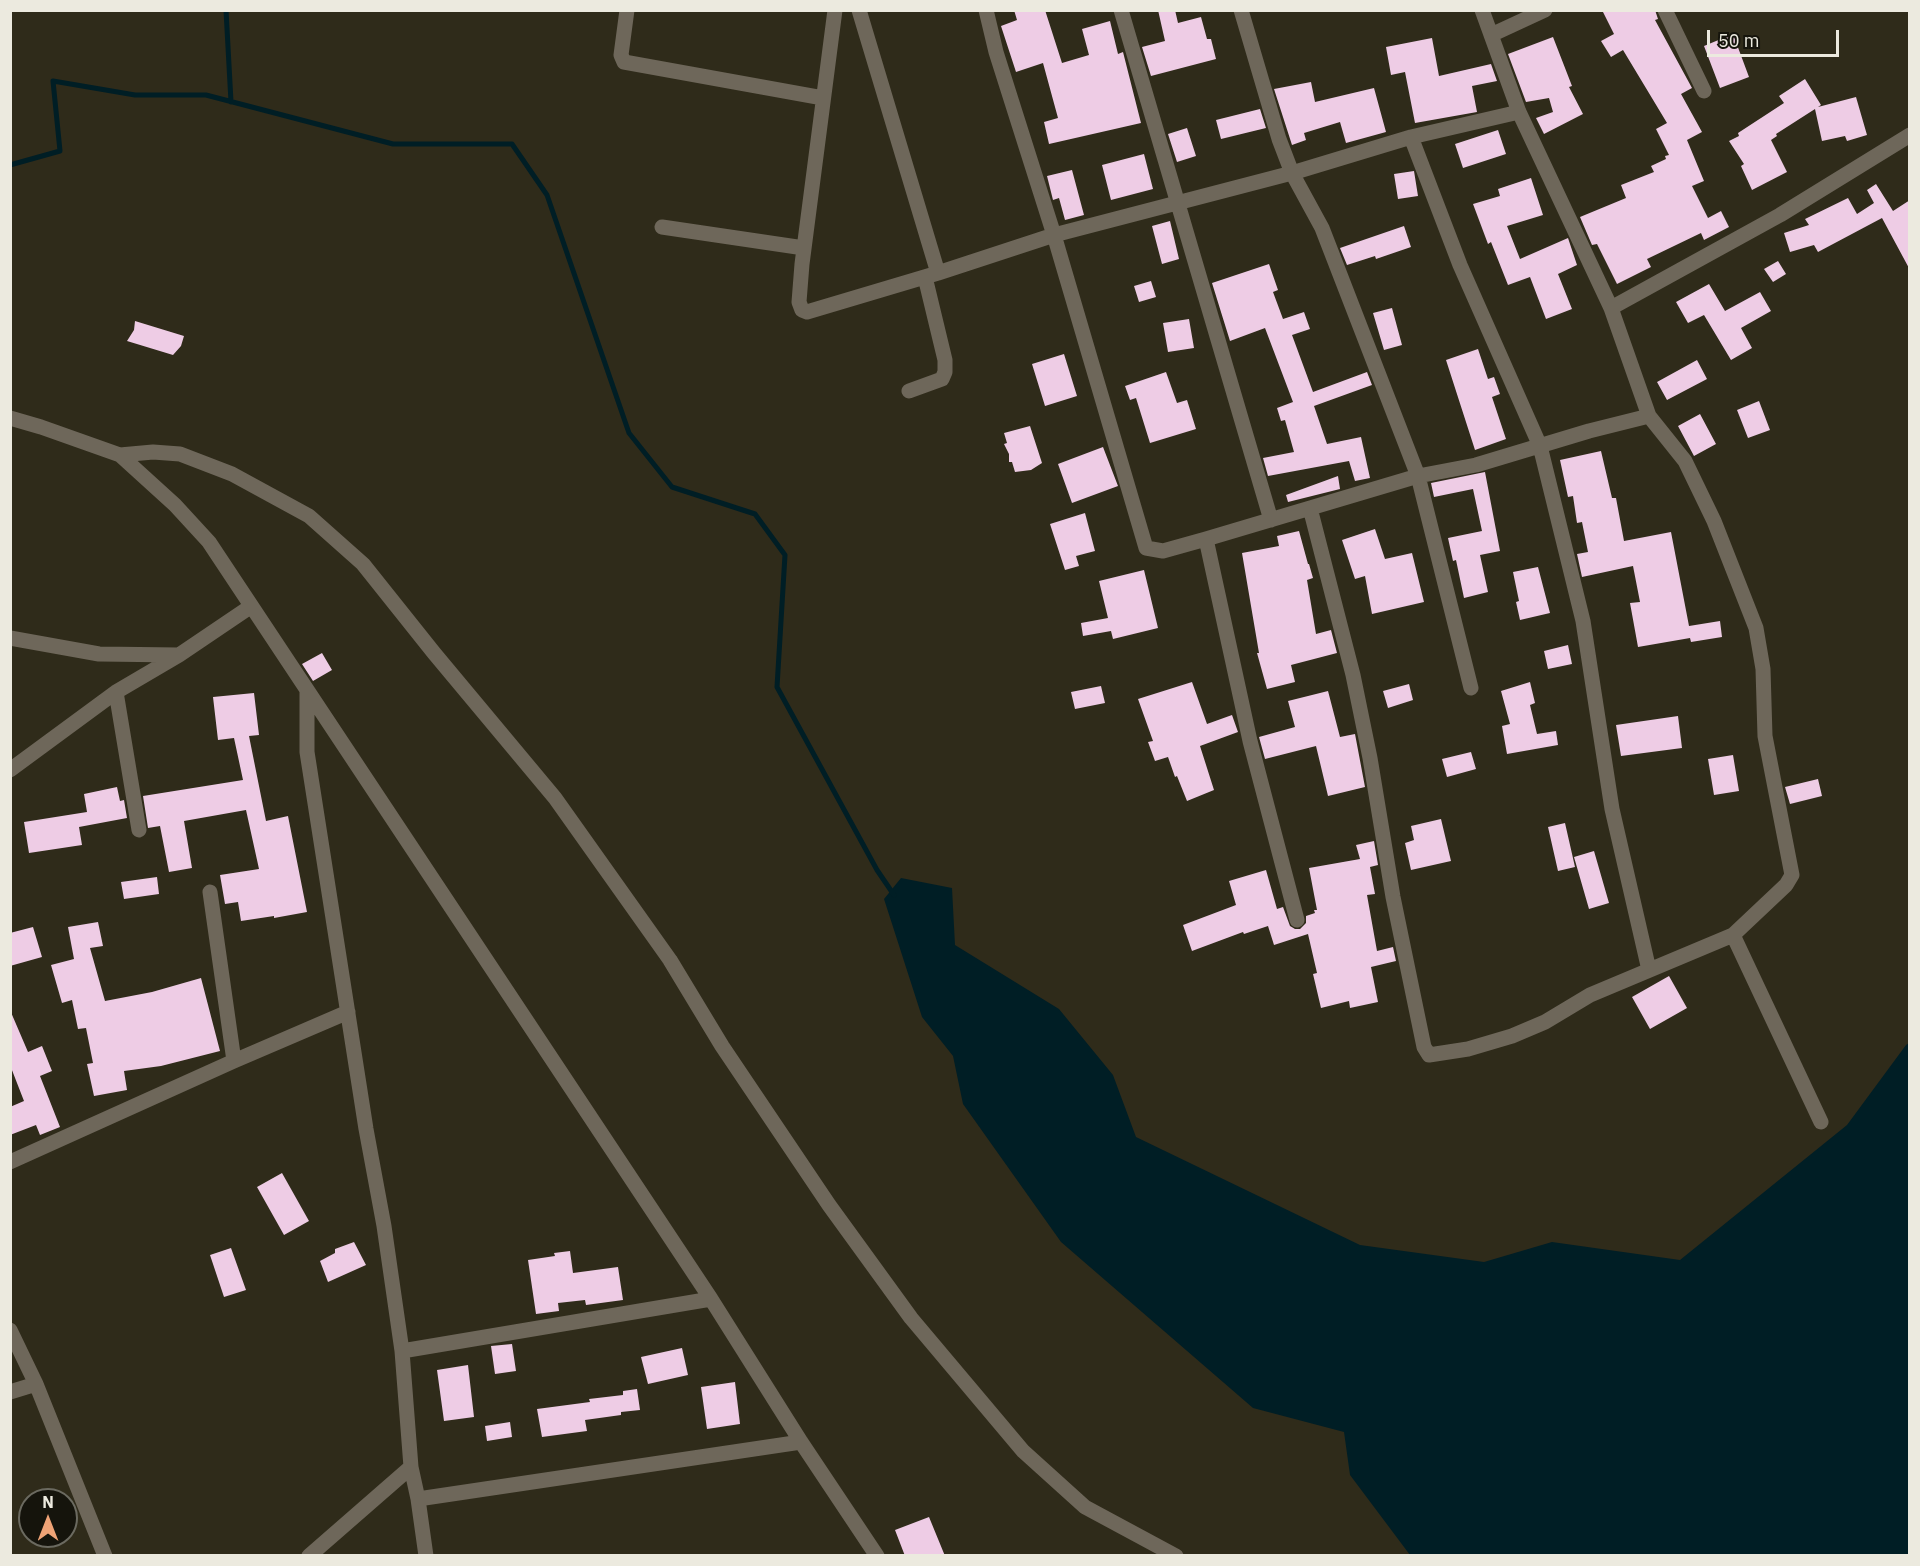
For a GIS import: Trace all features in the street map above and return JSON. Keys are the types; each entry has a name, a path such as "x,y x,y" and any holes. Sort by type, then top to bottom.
{"street":[{"path":"627,10 621,55 624,62 823,98"},
{"path":"835,10 804,248 799,302 802,310 807,312 932,275 1054,235 1292,173 1412,137 1519,112"},
{"path":"859,10 932,275 945,360 945,372 942,379 909,391"},
{"path":"986,10 996,52 1054,235 1146,548 1163,550 1206,539 1418,476 1476,465 1589,431 1649,416"},
{"path":"1121,10 1271,520"},
{"path":"1242,10 1279,139 1292,173 1322,228 1418,476 1471,688"},
{"path":"1310,508 1353,675 1370,758 1393,897 1424,1047 1429,1055 1468,1049 1512,1036 1545,1022 1590,995 1733,935 1786,885 1792,874 1765,736 1763,669 1756,628 1714,521 1685,461 1649,416 1611,308 1519,112 1482,10"},
{"path":"1491,35 1545,10"},
{"path":"1665,10 1704,91"},
{"path":"1611,308 1780,215 1910,135"},
{"path":"1412,137 1460,265 1540,446 1583,621 1612,809 1649,970"},
{"path":"662,227 804,248"},
{"path":"10,418 120,456 175,505 209,542 711,1299 801,1442 877,1556"},
{"path":"120,456 153,452 180,454 232,474 309,516 363,564 555,798 670,960 722,1046 829,1205 911,1318 1023,1451 1076,1499 1085,1507 1176,1556"},
{"path":"1206,539 1250,741 1297,920"},
{"path":"10,770 116,692 179,655 250,607"},
{"path":"10,638 99,654 179,655"},
{"path":"116,692 139,831"},
{"path":"307,692 307,752 366,1129 384,1226 402,1351 411,1467 426,1556"},
{"path":"210,892 234,1061"},
{"path":"1733,935 1821,1122"},
{"path":"10,1162 348,1012"},
{"path":"402,1351 711,1299"},
{"path":"10,1330 36,1384 105,1556"},
{"path":"10,1392 36,1384"},
{"path":"418,1499 801,1442"},
{"path":"309,1556 411,1467"}],"water":[{"path":"901,878 952,888 955,945 1059,1009 1113,1075 1136,1137 1360,1245 1484,1262 1552,1242 1680,1260 1847,1125 1909,1043 1909,1555 1410,1555 1350,1475 1344,1432 1253,1408 1061,1242 963,1104 953,1056 922,1017 884,899"}],"building":[{"path":"1014,10 1045,10 1062,63 1089,55 1082,29 1110,21 1118,54 1123,52 1141,123 1049,144 1044,122 1058,118 1043,63 1016,72 1001,26 1017,20"},
{"path":"1158,10 1175,10 1178,23 1201,17 1207,39 1211,39 1216,59 1151,76 1142,47 1165,41"},
{"path":"1602,10 1655,10 1658,19 1655,20 1692,88 1681,94 1702,132 1687,140 1704,181 1692,186 1708,218 1721,211 1729,227 1704,240 1701,233 1647,259 1651,267 1617,284 1597,244 1592,245 1580,217 1626,198 1621,185 1654,172 1651,166 1666,159 1665,156 1669,155 1656,129 1667,123 1623,50 1611,57 1601,41 1614,34"},
{"path":"1733,34 1749,77 1720,88 1704,46"},
{"path":"1553,37 1572,86 1569,87 1583,114 1544,134 1536,118 1553,112 1549,98 1526,102 1508,54"},
{"path":"1432,38 1439,76 1491,64 1497,81 1472,86 1477,112 1415,123 1405,72 1391,75 1386,47"},
{"path":"1805,79 1821,105 1818,107 1856,97 1867,135 1847,141 1845,136 1822,141 1815,109 1776,134 1777,136 1771,140 1787,172 1752,190 1741,166 1744,164 1729,141 1784,103 1779,96"},
{"path":"1311,82 1315,102 1374,88 1386,132 1346,143 1340,122 1304,133 1306,140 1292,145 1274,89"},
{"path":"1260,109 1266,128 1221,139 1216,120"},
{"path":"1187,128 1196,156 1177,162 1168,134"},
{"path":"1498,130 1506,154 1463,168 1455,144"},
{"path":"1144,154 1153,189 1111,200 1102,165"},
{"path":"1072,170 1084,215 1065,220 1059,198 1053,200 1047,176"},
{"path":"1414,171 1418,196 1398,199 1394,174"},
{"path":"1531,178 1543,215 1507,226 1520,259 1568,238 1577,265 1558,274 1572,309 1546,319 1530,277 1508,285 1491,242 1488,244 1473,204 1500,196 1498,189"},
{"path":"1876,184 1893,211 1910,200 1910,270 1882,218 1818,252 1814,245 1790,252 1784,233 1809,225 1805,219 1848,198 1857,214 1874,203 1867,190"},
{"path":"1170,221 1179,259 1162,264 1152,226"},
{"path":"1404,226 1411,247 1376,259 1375,256 1347,265 1340,248"},
{"path":"1778,261 1786,274 1773,282 1764,269"},
{"path":"1269,264 1278,290 1273,292 1283,319 1304,312 1310,329 1292,335 1313,392 1367,372 1372,385 1314,406 1327,444 1361,437 1370,478 1355,481 1349,461 1268,476 1263,458 1294,452 1285,420 1281,421 1277,408 1293,402 1265,328 1230,341 1212,283"},
{"path":"1151,281 1156,297 1139,302 1134,286"},
{"path":"1709,284 1725,311 1760,292 1771,311 1741,328 1752,348 1731,360 1704,315 1688,323 1676,302"},
{"path":"1392,308 1402,345 1384,350 1373,313"},
{"path":"1189,319 1194,348 1168,352 1163,323"},
{"path":"135,321 184,336 181,346 173,355 127,341 134,330"},
{"path":"1478,349 1488,379 1494,377 1500,394 1492,397 1506,439 1475,450 1446,360"},
{"path":"1064,354 1077,396 1045,406 1032,364"},
{"path":"1697,360 1707,379 1667,400 1657,382"},
{"path":"1166,372 1177,403 1187,400 1196,429 1150,443 1136,398 1130,400 1125,386"},
{"path":"1759,401 1770,430 1748,438 1737,410"},
{"path":"1700,414 1716,444 1694,456 1678,426"},
{"path":"1030,426 1042,463 1031,470 1015,472 1012,462 1009,462 1009,454 1004,444 1007,443 1004,433"},
{"path":"1103,447 1118,486 1072,503 1058,464"},
{"path":"1601,451 1612,498 1616,498 1624,541 1671,532 1689,626 1720,621 1722,637 1691,642 1690,638 1638,647 1630,603 1640,602 1633,566 1582,577 1577,554 1588,552 1582,522 1577,523 1573,496 1568,497 1560,460"},
{"path":"1485,472 1500,551 1480,555 1488,592 1464,598 1456,560 1453,561 1448,538 1482,531 1473,489 1434,497 1431,483"},
{"path":"1338,476 1340,489 1288,502 1286,495"},
{"path":"1085,513 1095,551 1076,556 1079,566 1065,570 1050,524"},
{"path":"1375,529 1385,559 1412,553 1424,602 1372,614 1365,576 1355,579 1342,540"},
{"path":"1299,531 1313,578 1307,580 1316,634 1331,630 1337,653 1291,665 1295,682 1267,689 1257,653 1259,653 1242,553 1279,546 1277,536"},
{"path":"1538,567 1550,613 1520,620 1513,572"},
{"path":"1144,570 1158,628 1113,639 1111,631 1083,636 1081,623 1108,618 1099,581"},
{"path":"1568,645 1572,664 1548,669 1544,651"},
{"path":"322,653 332,670 313,681 302,664"},
{"path":"1192,682 1207,724 1232,715 1238,732 1200,746 1214,790 1187,801 1168,757 1155,761 1148,742 1153,741 1138,699"},
{"path":"1530,682 1535,703 1530,705 1537,734 1556,731 1558,745 1507,754 1502,726 1510,724 1501,691"},
{"path":"1409,684 1413,700 1388,708 1383,691"},
{"path":"1101,686 1105,703 1075,709 1071,692"},
{"path":"1328,691 1340,737 1355,734 1365,787 1328,796 1316,746 1265,759 1259,737 1295,727 1288,701"},
{"path":"254,693 259,735 249,736 266,821 288,816 307,912 241,921 238,902 225,904 220,875 259,869 246,810 184,821 192,868 169,872 160,826 148,828 143,796 243,780 234,738 218,740 213,697"},
{"path":"1678,716 1682,748 1621,756 1616,725"},
{"path":"1471,752 1476,769 1447,777 1442,759"},
{"path":"1733,755 1739,791 1714,795 1708,759"},
{"path":"1818,779 1822,796 1790,804 1785,787"},
{"path":"117,787 120,801 124,800 127,818 79,827 82,845 29,853 24,822 87,812 84,794"},
{"path":"1441,819 1451,861 1411,870 1405,843 1414,840 1411,826"},
{"path":"1565,823 1575,867 1558,871 1548,827"},
{"path":"1374,841 1378,865 1370,867 1375,894 1367,895 1377,951 1393,947 1396,961 1371,967 1378,1002 1350,1008 1349,1001 1321,1008 1313,974 1317,973 1308,934 1274,945 1268,926 1244,934 1243,932 1192,951 1183,925 1236,905 1229,881 1266,870 1277,909 1283,907 1290,926 1300,929 1306,923 1306,916 1317,910 1309,868 1360,859 1356,845"},
{"path":"1594,851 1609,903 1589,909 1574,857"},
{"path":"157,877 159,894 124,899 121,882"},
{"path":"98,922 103,946 90,948 105,1001 152,992 201,978 220,1051 161,1066 124,1071 127,1090 94,1096 87,1064 93,1063 86,1028 78,1029 72,1000 62,1003 51,965 74,959 68,927"},
{"path":"33,927 42,957 10,966 10,933"},
{"path":"1669,976 1687,1008 1650,1029 1632,997"},
{"path":"10,1010 28,1052 42,1046 52,1071 40,1076 60,1127 40,1135 36,1125 10,1135 10,1107 24,1101 10,1065"},
{"path":"282,1173 309,1221 284,1235 257,1187"},
{"path":"354,1242 366,1265 328,1282 320,1261 335,1253 335,1249"},
{"path":"231,1248 246,1290 224,1297 210,1255"},
{"path":"570,1251 573,1273 618,1267 623,1300 586,1305 585,1300 558,1303 559,1311 536,1314 528,1260"},
{"path":"512,1344 516,1371 495,1374 491,1346"},
{"path":"682,1348 688,1375 648,1384 641,1357"},
{"path":"468,1365 474,1417 444,1421 437,1370"},
{"path":"735,1382 740,1424 707,1429 701,1387"},
{"path":"637,1389 640,1410 585,1420 587,1431 542,1437 537,1409 590,1402 589,1399 623,1395 623,1391"},
{"path":"510,1422 512,1437 487,1441 485,1426"},
{"path":"929,1517 945,1556 905,1556 895,1530"}],"waterway":[{"path":"226,10 231,102"},
{"path":"10,165 60,151 53,81 135,95 206,95 393,144 512,144 547,195 629,433 672,487 755,514 785,555 777,687 877,870 894,895"}]}
